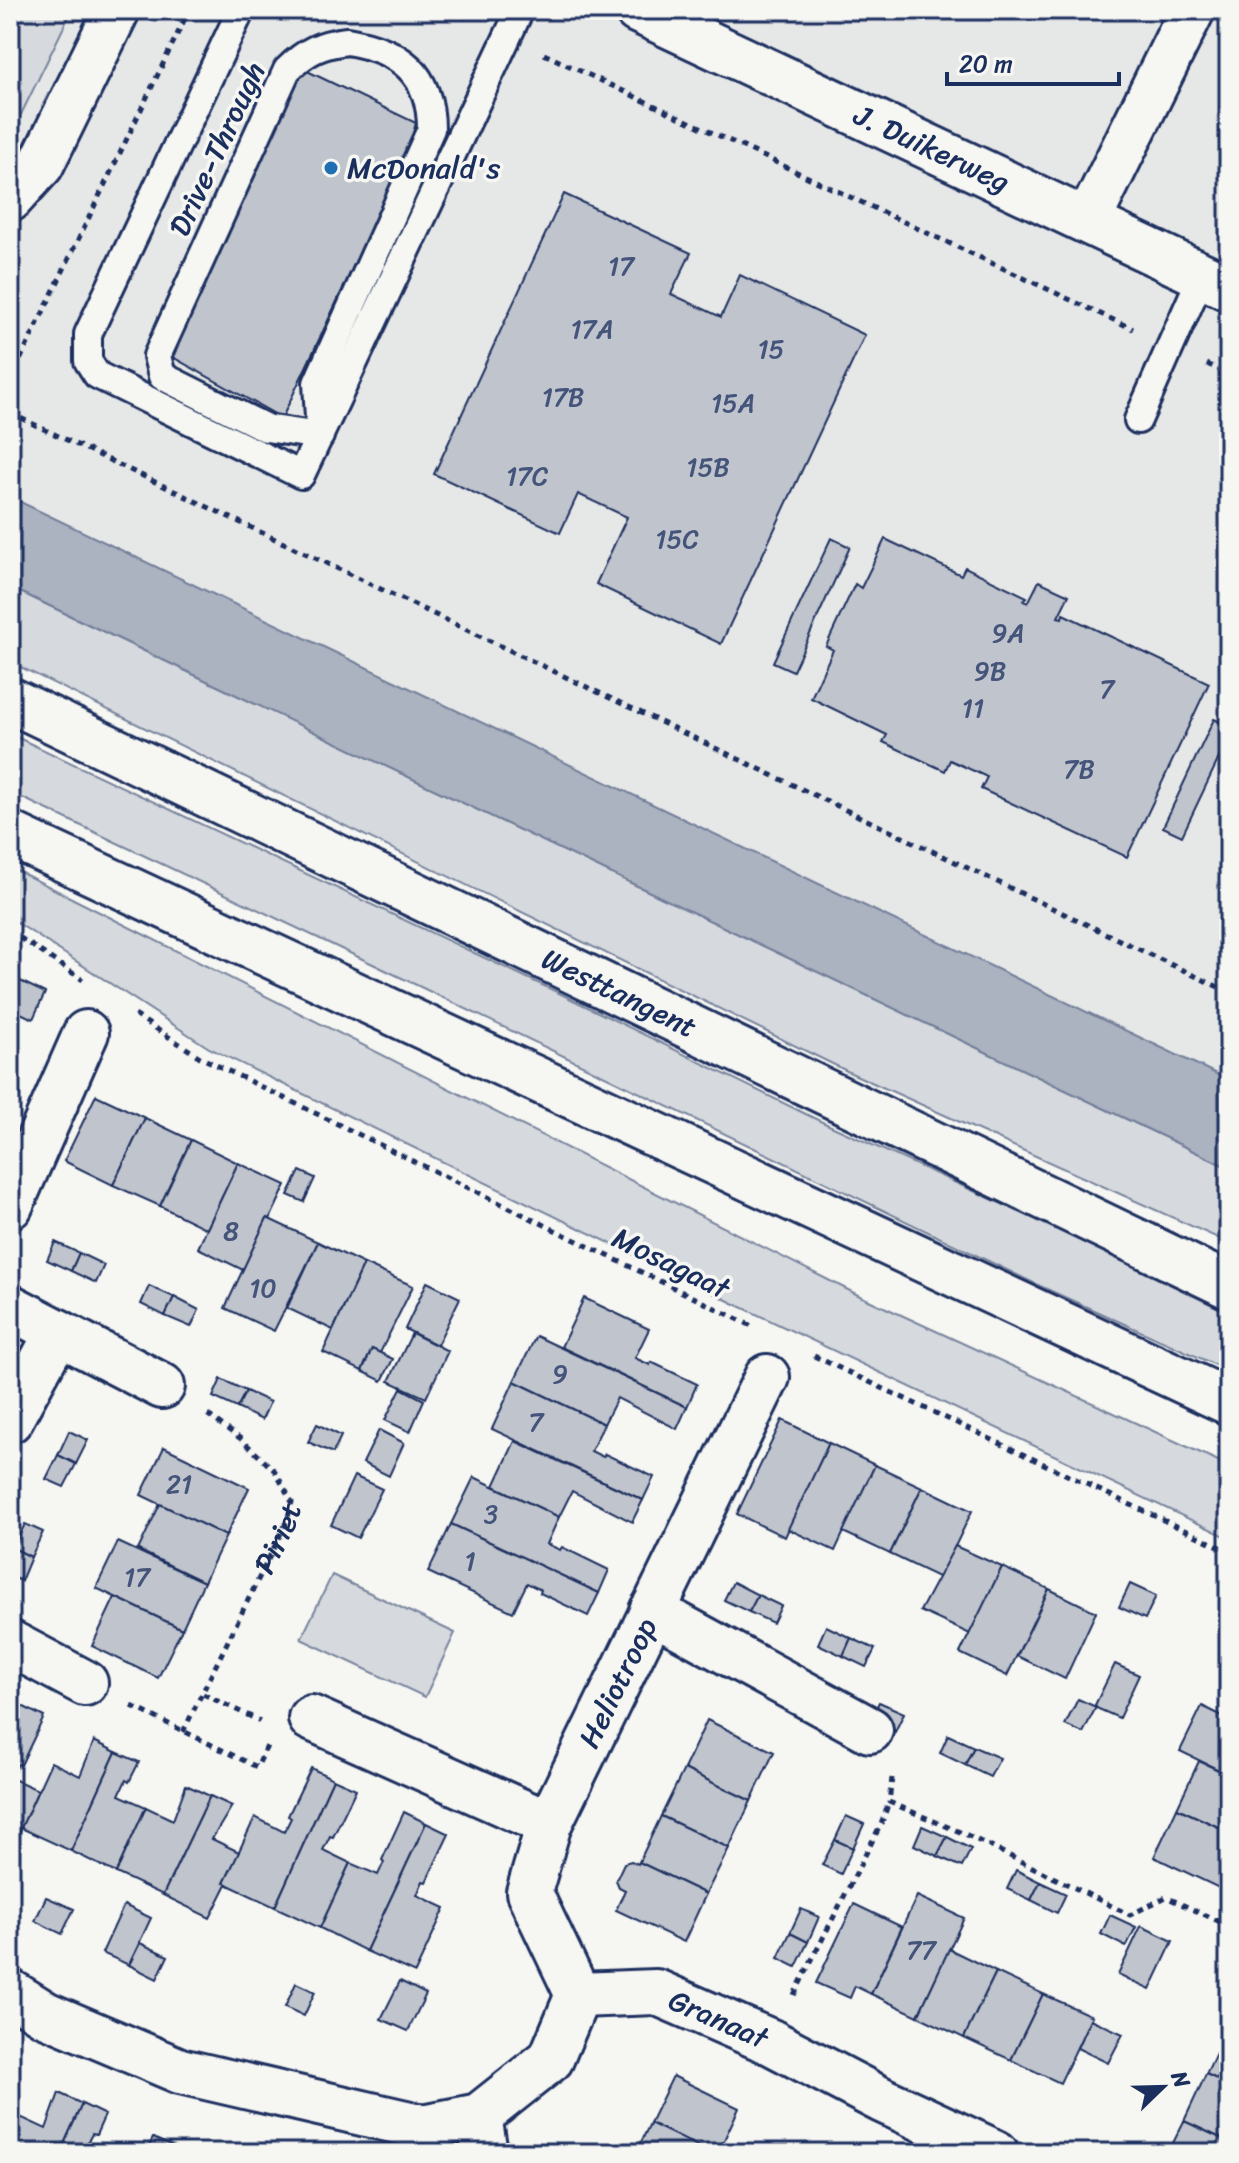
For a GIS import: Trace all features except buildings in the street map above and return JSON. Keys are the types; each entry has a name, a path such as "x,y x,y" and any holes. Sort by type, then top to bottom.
{"street":[{"path":"10,199 41,165 117,10"},
{"path":"1088,221 1192,10"},
{"name":"J. Duikerweg","path":"659,15 1216,281"},
{"name":"Westtangent","path":"10,700 1229,1286"},
{"path":"10,834 1229,1402"},
{"path":"10,1206 86,1033"},
{"path":"10,1307 162,1386"},
{"path":"10,1420 58,1332"},
{"name":"Heliotroop","path":"578,1995 529,1892 549,1824 767,1377"},
{"path":"652,1611 870,1730"},
{"path":"10,1643 85,1683"},
{"path":"293,1723 549,1824"},
{"path":"10,1992 45,2014 180,2071 423,2127 482,2134 551,2059 578,1995"},
{"name":"Granaat","path":"578,1995 656,1992 771,2042 882,2100 996,2153"}],"lane":[{"path":"241,10 88,334 88,361 97,375 301,475 520,10"},
{"name":"Drive-Through","path":"347,41 371,45 408,65 423,83 431,105 431,129 317,383 320,436 266,428 162,376 157,356 287,70 303,54 325,43 347,41"},
{"path":"1138,420 1170,347 1216,281"}],"path":[{"path":"10,381 189,10"},
{"path":"449,10 1229,374"},
{"path":"10,413 1229,992"},
{"path":"10,931 92,986"},
{"name":"Mosagaat","path":"128,1010 200,1057 766,1333"},
{"path":"809,1354 1229,1551"},
{"name":"Piriet","path":"162,1386 241,1439 275,1471 292,1502 287,1521 183,1732"},
{"path":"85,1683 257,1767 293,1723 203,1694"},
{"path":"771,2042 882,1822 889,1802 896,1753 876,1741 870,1730"},
{"path":"889,1802 967,1835 1130,1915 1166,1897 1229,1926"}],"shaded area":[{"path":"10,10 1229,10 1229,1117 10,531"},
{"path":"10,10 72,10 10,137"},
{"path":"10,497 1229,1080 1229,1168 10,587"},
{"path":"10,587 1229,1168 1229,1243 851,1073 10,662"},
{"path":"10,734 1229,1313 1229,1371 1040,1286 10,792"},
{"path":"10,867 860,1296 1229,1466 1229,1538 733,1303 209,1048 10,918"},
{"path":"332,1575 455,1633 425,1697 301,1639"}],"place":[{"name":"McDonald's","path":"331,168"}]}
